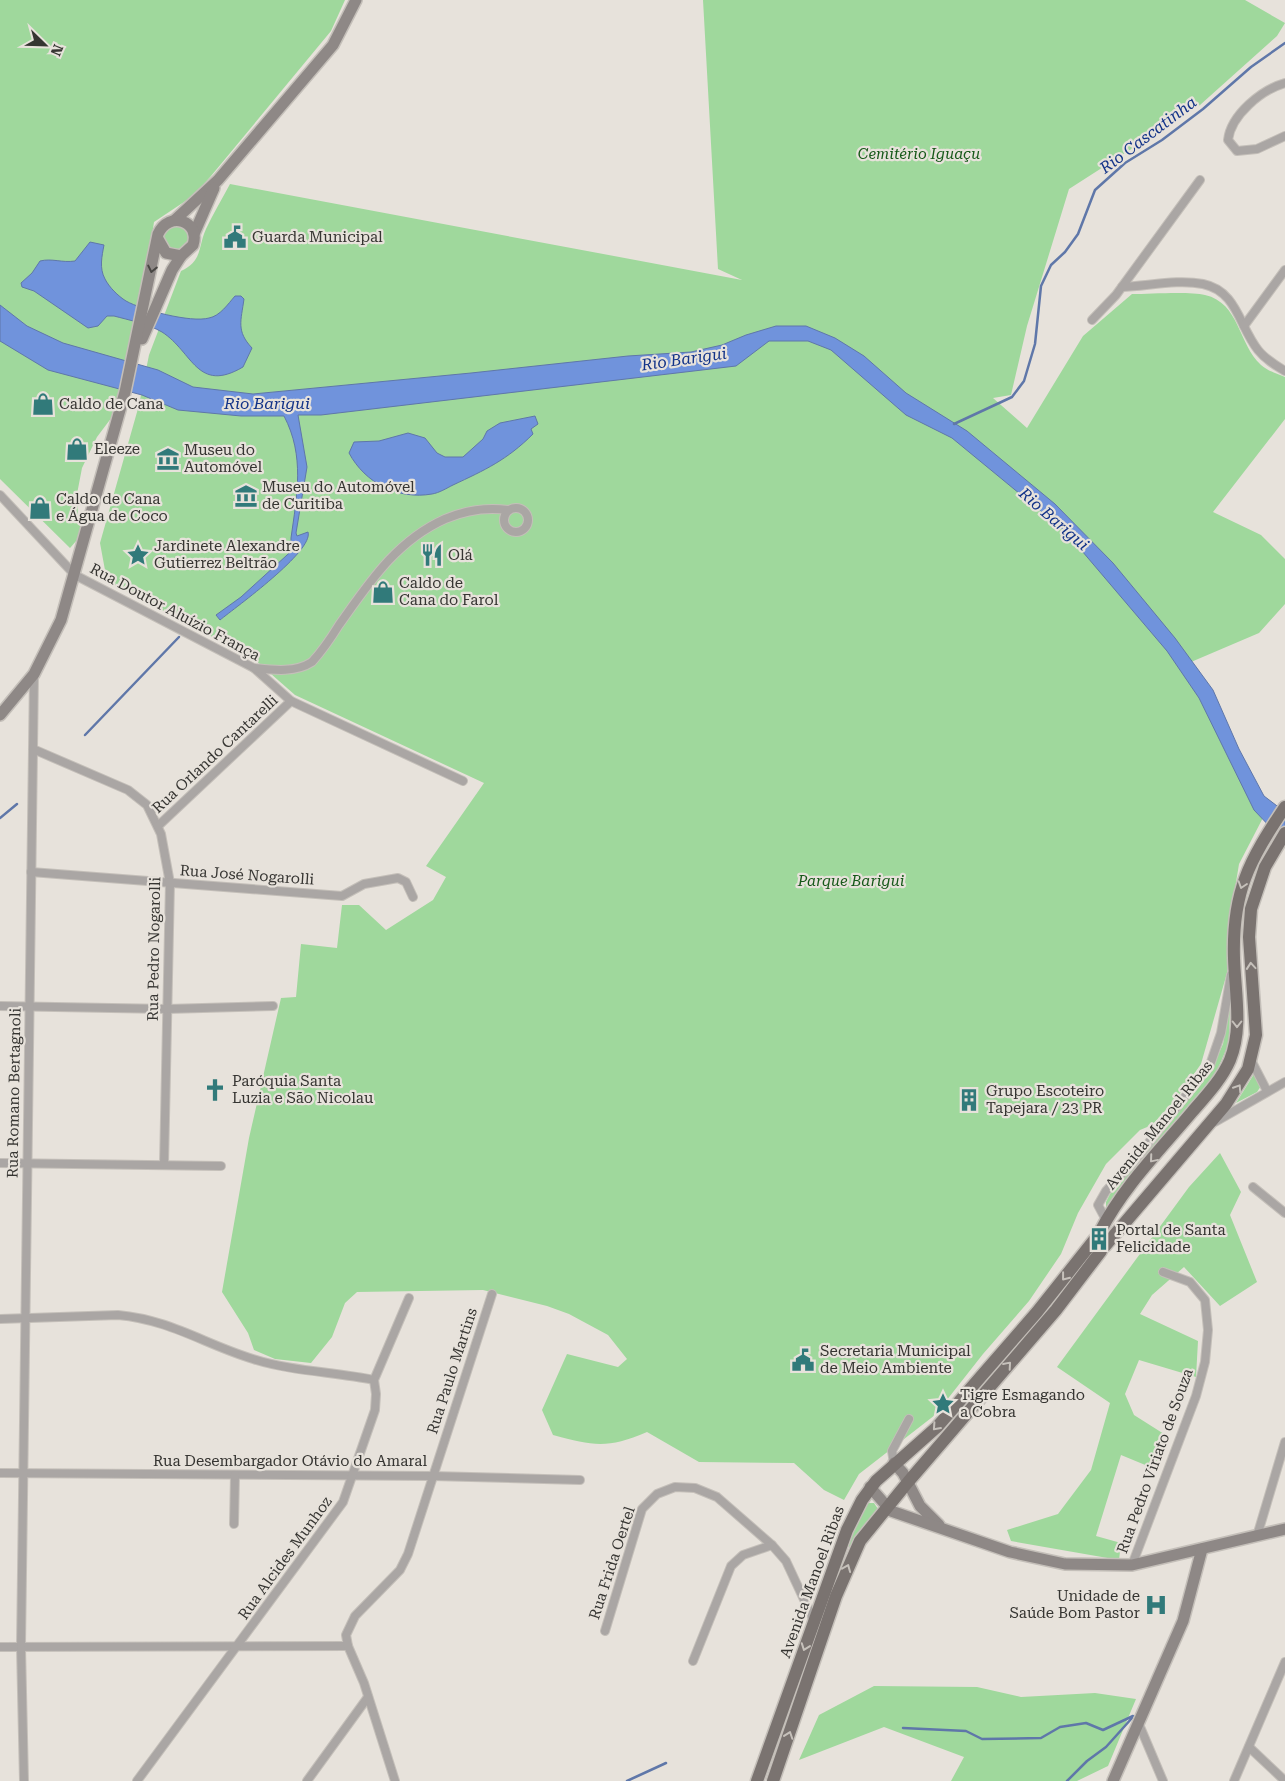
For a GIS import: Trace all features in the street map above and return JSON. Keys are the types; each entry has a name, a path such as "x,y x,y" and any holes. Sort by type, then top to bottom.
{"main road":[{"path":"142,331 146,298 161,228 165,223 176,219 218,180 333,45 343,31 356,0"},
{"path":"0,715 34,674 58,629 75,575 125,392 132,359 142,331 172,270 181,256 193,245 194,234 204,207 218,180"},
{"path":"176,219 188,224 194,234"},
{"path":"158,239 166,253 181,256"},
{"name":"Avenida Manoel Ribas","path":"773,1781 836,1596 856,1549 886,1508 1056,1310 1100,1242 1106,1220 1136,1178 1212,1089 1229,1063 1237,1035 1234,926 1240,892 1250,863 1285,808"},
{"name":"Avenida Manoel Ribas","path":"757,1781 852,1518 870,1487 894,1463 937,1427 1037,1312 1235,1092 1251,1060 1256,1035 1249,937 1251,909 1260,880 1282,838"},
{"path":"894,1463 908,1482 920,1506 943,1527"},
{"path":"870,1487 886,1508 943,1527 995,1548 1048,1562 1082,1566 1132,1565 1285,1529"},
{"path":"1114,1781 1183,1621 1202,1549"},
{"path":"833,1568 830,1590 836,1596"},
{"path":"814,1621 818,1626 819,1647"}],"street":[{"path":"1285,83 1266,92 1248,106 1235,120 1229,131 1228,140 1237,151 1248,151 1285,136"},
{"path":"1092,320 1122,287 1200,180"},
{"path":"1244,326 1285,270"},
{"path":"1122,287 1189,283 1211,286 1231,300 1258,350 1274,365 1285,371"},
{"name":"Rua Doutor Aluízio França","path":"0,495 75,575 254,668 291,701 463,781"},
{"path":"254,668 283,670 299,668 312,662 379,571 402,546 421,532 469,511 491,508 508,510"},
{"name":"Rua Romano Bertagnoli","path":"24,1781 20,1647 34,674"},
{"name":"Rua Orlando Cantarelli","path":"158,826 291,701"},
{"name":"Rua Pedro Nogarolli","path":"33,749 128,790 147,805 158,826 170,883 164,1165"},
{"name":"Rua José Nogarolli","path":"31,872 342,896 364,884 398,878 406,882 412,897"},
{"path":"0,1006 168,1009 273,1006"},
{"path":"1251,1060 1267,1091"},
{"path":"1205,1127 1285,1082"},
{"path":"0,1163 220,1166"},
{"path":"1254,1187 1285,1213"},
{"name":"Rua Pedro Viriato de Souza","path":"1132,1565 1196,1396 1205,1362 1208,1330 1205,1300 1190,1282 1163,1272"},
{"name":"Rua Paulo Martins","path":"394,1781 368,1697 348,1646 346,1635 350,1623 404,1563 492,1294"},
{"name":"Rua Alcides Munhoz","path":"137,1781 339,1508 353,1476 375,1410 376,1394 374,1380 409,1298"},
{"path":"0,1319 102,1315 135,1316 166,1324 264,1362 374,1380"},
{"path":"894,1463 892,1451 909,1419"},
{"path":"1257,1536 1285,1442"},
{"name":"Rua Desembargador Otávio do Amaral","path":"0,1473 432,1476 580,1480"},
{"path":"234,1524 235,1475"},
{"name":"Rua Frida Oertel","path":"604,1631 638,1518 647,1502 657,1494 675,1487 695,1488 709,1492 772,1545 789,1566 814,1621"},
{"path":"692,1660 731,1566 743,1555 772,1545"},
{"path":"0,1647 348,1646"},
{"path":"1234,1781 1285,1662"},
{"path":"307,1781 368,1697"},
{"path":"1138,1722 1163,1781"},
{"path":"1249,1747 1285,1781"}],"green space":[{"path":"0,0 345,0 331,31 211,176 193,196 154,222 145,282 115,413 97,437 82,468 77,494 78,516 84,532 70,548 0,479"},
{"name":"Parque Barigui","path":"703,0 1245,0 1285,23 1277,36 1200,105 1069,189 1027,326 1011,395 993,398 1027,428 1083,336 1132,294 1189,293 1217,299 1232,315 1253,356 1270,371 1285,377 1285,419 1213,512 1261,535 1285,559 1285,604 1259,633 1184,665 1267,810 1239,864 1229,925 1227,973 1201,1064 1177,1098 1152,1125 1140,1130 1106,1164 1078,1213 1061,1254 1029,1301 983,1354 935,1415 859,1474 844,1500 824,1490 794,1463 699,1462 647,1432 621,1441 600,1444 579,1442 553,1435 542,1410 567,1354 618,1367 627,1359 608,1335 569,1314 547,1306 483,1290 357,1292 345,1303 332,1337 311,1363 275,1359 254,1350 248,1333 222,1292 249,1138 281,998 296,997 301,944 337,948 342,905 359,905 386,930 433,900 446,877 426,866 484,783 295,695 254,659 107,581 100,543 139,405 149,355 181,271 193,263 199,253 206,229 230,184 742,280 718,269"},
{"path":"183,225 191,238 182,251 170,250 163,237 169,226"},
{"path":"1230,1006 1229,1043 1216,1073 1106,1210 1106,1202 1110,1194 1210,1073 1223,1044"},
{"path":"1254,1074 1261,1086 1257,1092 1236,1103"},
{"path":"1220,1153 1241,1192 1230,1215 1257,1282 1220,1306 1184,1267 1152,1295 1140,1314 1198,1341 1196,1377 1139,1360 1125,1394 1134,1415 1164,1434 1155,1469 1121,1455 1096,1536 1121,1543 1119,1560 1011,1541 1007,1530 1058,1514 1091,1470 1110,1403 1057,1367 1189,1187"},
{"path":"868,1503 874,1503 878,1509 852,1548 846,1545 862,1511"},
{"path":"874,1686 977,1687 1021,1697 1095,1693 1136,1699 1108,1766 1077,1781 951,1781 964,1757 884,1727 799,1760 819,1715"}],"water":[{"path":"90,242 104,245 102,271 105,279 117,294 133,305 167,315 201,319 217,315 235,296 241,296 244,299 241,320 242,331 252,348 243,367 228,374 215,376 205,373 172,340 157,329 114,316 107,316 98,326 88,328 34,291 22,287 21,283 32,273 40,261 75,261"},
{"name":"Rio Barigui","path":"0,305 27,326 63,343 158,370 193,387 253,394 628,356 691,352 722,345 776,326 806,326 835,338 864,356 906,393 967,431 1055,504 1113,563 1175,638 1213,690 1239,749 1264,796 1285,812 1285,837 1273,830 1254,810 1199,698 1167,651 1065,531 952,438 906,415 831,350 808,341 769,341 736,366 321,415 298,415 307,467 296,533 297,536 308,532 307,541 287,565 220,620 216,615 241,597 298,545 291,542 297,491 297,461 291,431 284,416 241,416 178,410 142,395 48,370 0,341"},
{"path":"535,416 538,424 531,429 533,434 505,458 432,494 407,494 395,492 384,487 364,473 349,453 354,442 379,441 408,433 425,438 437,453 445,457 463,457 483,439 487,431 500,423"}],"waterway":[{"name":"Rio Cascatinha","path":"954,424 1012,397 1024,381 1035,344 1041,286 1051,265 1065,252 1078,234 1095,190 1125,163 1162,140 1203,109 1251,67 1285,43"},
{"path":"85,735 179,637"},
{"path":"0,818 17,804"},
{"path":"903,1728 966,1731 982,1739 1041,1738 1060,1727 1086,1723 1103,1730 1133,1716"},
{"path":"1067,1781 1087,1761 1106,1747 1132,1718"},
{"path":"627,1781 666,1763"}],"place":[{"name":"Guarda Municipal","path":"235,237"},
{"name":"Caldo de Cana","path":"43,404"},
{"name":"Eleeze","path":"77,449"},
{"name":"Museu do Automóvel","path":"168,459"},
{"name":"Museu do Automóvel de Curitiba","path":"246,496"},
{"name":"Caldo de Cana e Água de Coco","path":"40,508"},
{"name":"Jardinete Alexandre Gutierrez Beltrão","path":"138,555"},
{"name":"Olá","path":"432,555"},
{"name":"Caldo de Cana do Farol","path":"383,592"},
{"name":"Paróquia Santa Luzia e São Nicolau","path":"215,1090"},
{"name":"Grupo Escoteiro Tapejara / 23 PR","path":"969,1100"},
{"name":"Portal de Santa Felicidade","path":"1099,1239"},
{"name":"Secretaria Municipal de Meio Ambiente","path":"803,1360"},
{"name":"Tigre Esmagando a Cobra","path":"943,1404"},
{"name":"Unidade de Saúde Bom Pastor","path":"1156,1605"}],"park label":[{"name":"Cemitério Iguaçu","path":"919,154"}]}
